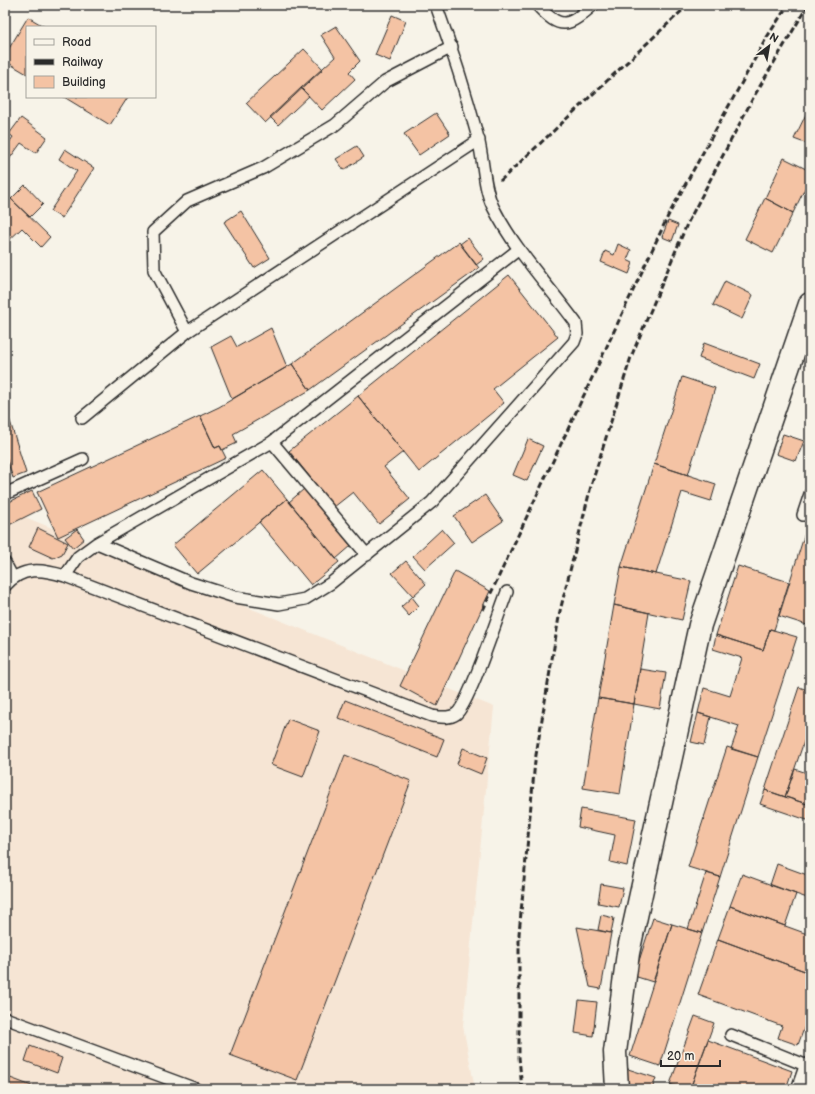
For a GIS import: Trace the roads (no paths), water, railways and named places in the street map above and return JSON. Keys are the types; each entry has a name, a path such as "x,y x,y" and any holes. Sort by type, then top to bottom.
{"street":[{"path":"618,1089 615,1052 628,953 700,625 810,304"},
{"path":"803,1089 810,1068"}],"lane":[{"path":"97,543 191,583 235,597 279,604 305,599 331,583 432,502 574,342 577,334 576,323 519,249 493,206 485,179 479,140 452,47 436,5"},
{"path":"537,5 554,21 563,23 572,22 593,5"},
{"path":"187,332 154,270 153,232 187,201 263,168 335,125 385,82 452,47"},
{"path":"82,418 187,332 479,140"},
{"path":"65,576 78,557 97,543 272,442 519,249"},
{"path":"272,442 367,555"},
{"path":"5,494 83,459"},
{"path":"803,515 810,494"},
{"path":"5,563 13,578"},
{"path":"5,586 13,578 35,569 65,576 432,716 446,718 456,714 469,694 507,592"},
{"path":"5,1018 196,1089"},
{"path":"731,1035 810,1068"}],"railway":[{"path":"500,181 688,5"},
{"path":"483,610 669,214 767,37 788,5"},
{"path":"522,1089 519,1057 519,934 535,761 560,611 591,486 631,357 687,224 753,98 808,5"}]}
